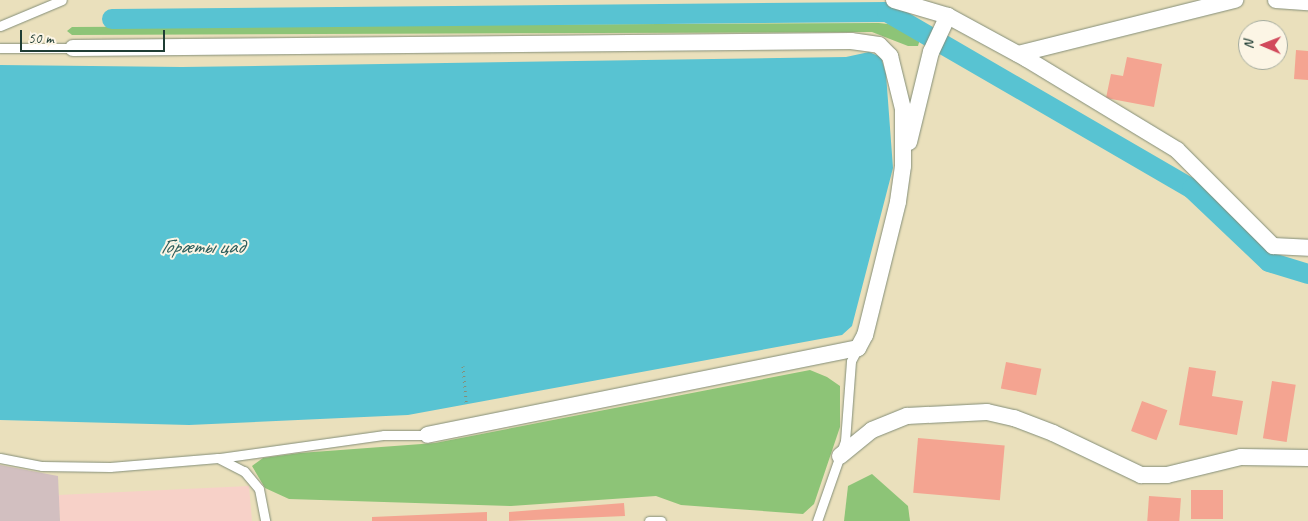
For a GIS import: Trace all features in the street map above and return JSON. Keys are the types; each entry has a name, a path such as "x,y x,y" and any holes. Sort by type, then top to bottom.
{"street":[{"path":"894,0 948,16 1018,54 1178,150 1273,246 1308,248"},
{"path":"1018,54 1235,0"},
{"path":"1276,0 1308,2"},
{"path":"428,435 858,348 865,335 898,202 903,166 931,52 948,16"},
{"path":"73,48 868,42 879,45 890,56 897,76 903,109 903,166"},
{"path":"840,456 872,430 907,416 987,412 1014,418 1046,430 1141,475 1167,475 1241,456 1308,458"}],"lane":[{"path":"0,26 62,0"},
{"path":"0,48 73,48"},
{"path":"817,521 840,456 850,405 851,361 858,348"},
{"path":"0,458 42,466 110,467 218,458 384,435 428,435"},
{"path":"218,458 244,471 259,489 265,521"},
{"path":"650,521 661,521"}],"path":[{"path":"463,366 466,404"}],"shaded area":[{"path":"0,465 58,476 60,521 0,521"},
{"path":"249,486 252,521 60,521 58,495"}],"green space":[{"path":"879,23 896,25 920,39 918,46 908,46 872,32 72,35 67,31 72,27"},
{"path":"810,370 827,377 840,386 840,427 814,504 803,514 681,505 656,496 511,506 289,499 265,488 252,466 263,458 300,453 435,443"},
{"path":"872,474 908,506 910,521 844,521 848,486"}],"water":[{"name":"Горӕты цад","path":"869,52 881,57 886,74 893,168 852,326 842,335 408,415 189,425 0,420 0,65 182,67 846,57"}],"building":[{"path":"1296,50 1308,51 1308,80 1294,79"},
{"path":"1127,57 1162,64 1154,107 1106,98 1111,74 1123,76"},
{"path":"1006,362 1041,369 1036,395 1001,389"},
{"path":"1189,367 1216,371 1212,396 1243,401 1237,435 1179,425"},
{"path":"1272,381 1296,385 1287,442 1263,438"},
{"path":"1142,401 1167,410 1156,440 1131,431"},
{"path":"918,438 1005,446 1000,500 913,493"},
{"path":"1191,490 1223,490 1223,519 1191,519"},
{"path":"1149,496 1181,498 1179,521 1147,521"},
{"path":"624,503 625,516 509,521 509,512"},
{"path":"487,512 487,521 372,521 372,517"}],"waterway":[{"path":"112,19 887,12 1192,189 1269,262 1308,274"}]}
